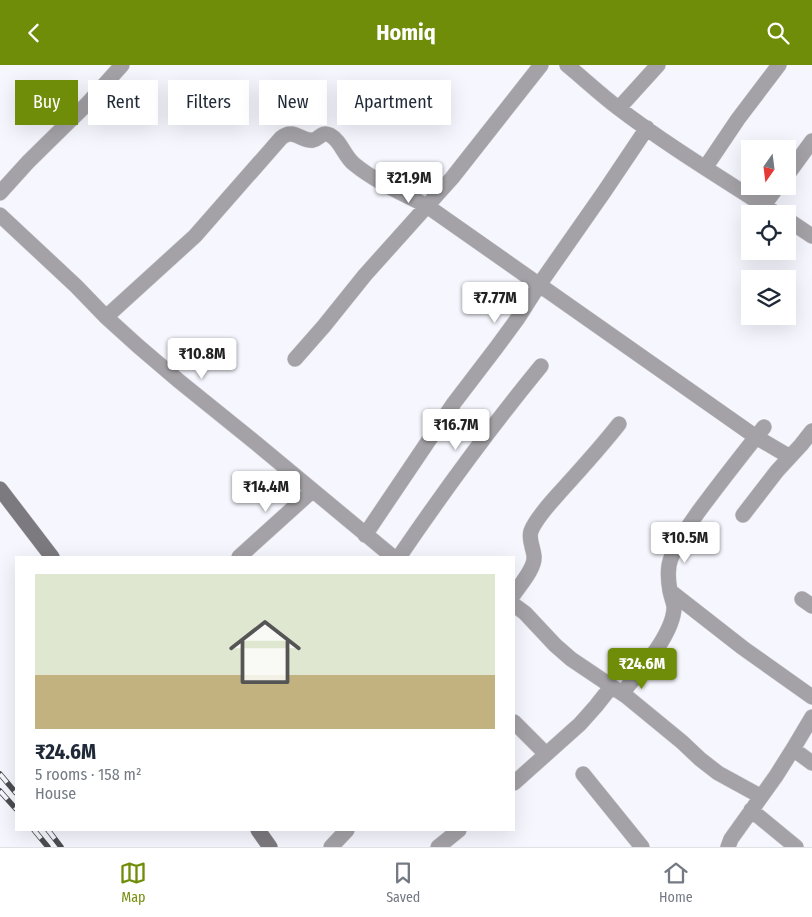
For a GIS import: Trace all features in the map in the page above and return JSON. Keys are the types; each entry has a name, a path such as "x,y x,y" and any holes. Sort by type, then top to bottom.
{"main road":[{"path":"0,489 51,556"},
{"path":"259,831 270,847"}],"street":[{"path":"0,193 88,103 122,65"},
{"path":"295,359 365,275 452,178 541,65"},
{"path":"567,65 619,108 705,168 764,205 771,195"},
{"path":"619,108 658,65"},
{"path":"705,168 738,119 779,65"},
{"path":"364,535 454,403 518,318 646,128"},
{"path":"106,317 195,236 285,135 291,134 312,140 326,133 338,141 347,157 363,170 382,183 427,206 539,285 760,432 790,457"},
{"path":"796,163 812,141"},
{"path":"0,215 76,286 106,317 179,381 392,556"},
{"path":"796,226 812,236"},
{"path":"400,556 485,435 541,366"},
{"path":"515,592 534,562 530,537 535,523 618,424"},
{"path":"743,515 812,431"},
{"path":"515,782 653,655 668,629 673,614 674,604 670,591 668,568 671,558 694,518 760,432"},
{"path":"240,556 312,491"},
{"path":"670,591 743,648 812,697"},
{"path":"515,606 526,613 555,645 571,659 616,690 718,773 760,796"},
{"path":"728,847 731,839 793,749 812,717"},
{"path":"515,723 546,754"},
{"path":"793,749 812,763"},
{"path":"582,773 642,847"},
{"path":"751,810 796,847"},
{"path":"331,847 346,831"},
{"path":"438,847 458,831"}],"railway":[{"path":"0,774 15,792"},
{"path":"0,791 15,808"},
{"path":"35,831 48,847"},
{"path":"49,831 61,847"}]}
